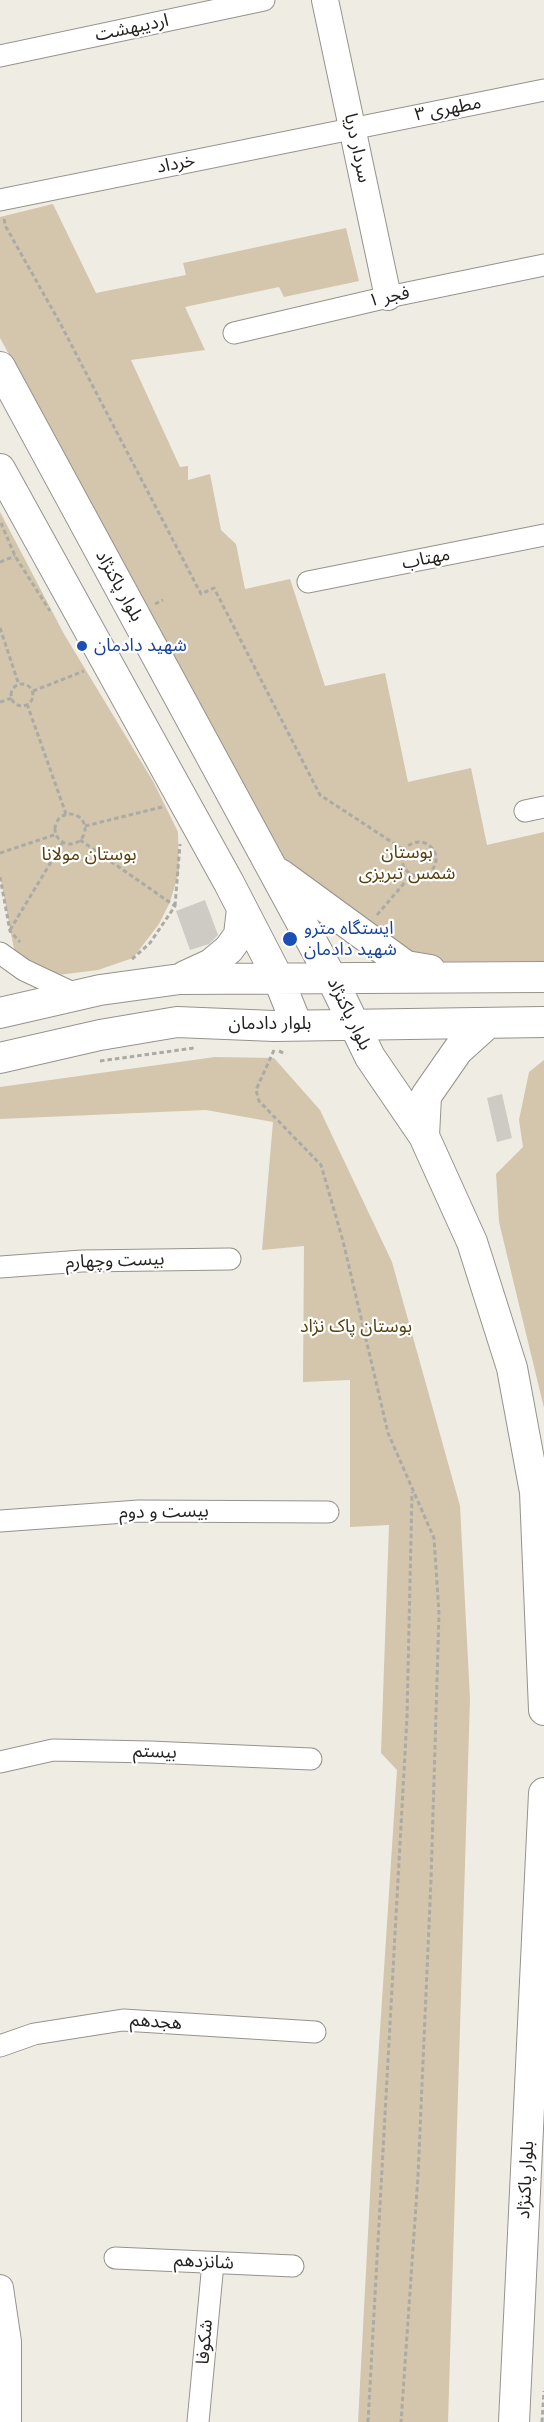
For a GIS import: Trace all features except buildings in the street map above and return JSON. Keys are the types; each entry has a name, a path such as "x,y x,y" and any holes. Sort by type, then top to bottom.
{"main road":[{"name":"بلوار پاکنژاد","path":"0,367 331,977 370,1057 424,1136 472,1242 512,1368 535,1492 544,1710"},
{"path":"0,469 236,896 278,978 297,1025"},
{"path":"180,979 211,964 229,949 239,935 236,896 244,888 258,887 267,880 273,869 406,966 474,978"},
{"path":"0,1013 77,995 180,979 544,977"},
{"name":"بلوار دادمان","path":"0,1058 100,1035 177,1022 297,1025 544,1023"},
{"path":"424,1136 426,1096 458,1050 488,1023"},
{"name":"بلوار پاکنژاد","path":"514,2422 544,1793"}],"street":[{"name":"اردیبهشت","path":"0,56 264,0"},
{"name":"سردار دریا","path":"325,0 388,297"},
{"name":"مطهری ۳","path":"352,129 544,90"},
{"name":"خرداد","path":"0,200 352,129"},
{"name":"فجر ۱","path":"234,333 388,297 544,265"},
{"name":"مهتاب","path":"308,582 544,535"},
{"path":"0,953 24,970 77,995"},
{"name":"بیست وچهارم","path":"0,1267 82,1261 230,1258"},
{"name":"بیست و دوم","path":"0,1521 139,1511 328,1512"},
{"name":"بیستم","path":"0,1762 53,1750 311,1759"},
{"name":"هجدهم","path":"0,2046 34,2034 123,2020 315,2032"},
{"name":"شانزدهم","path":"115,2258 293,2266"},
{"name":"شکوفا","path":"198,2422 213,2263"},
{"path":"0,2288 8,2342 8,2422"}],"path":[{"path":"0,200 6,227 60,323 201,594 214,588 320,795 404,850"},
{"path":"0,562 15,556"},
{"path":"0,628 19,685"},
{"path":"33,691 86,670"},
{"path":"19,685 29,686 33,691 33,697 27,704 17,704 12,698 14,689 19,685"},
{"path":"0,702 12,698"},
{"path":"27,704 66,814"},
{"path":"86,826 165,806"},
{"path":"66,814 81,817 86,826 80,840 72,843 63,842 57,834 58,820 66,814"},
{"path":"0,853 57,834"},
{"path":"80,840 175,906 150,943 125,965"},
{"path":"10,931 63,842"},
{"path":"424,842 434,849 436,854 437,860 433,870 423,876 412,874 402,861 404,850 413,843 424,842"},
{"path":"377,915 412,874"},
{"path":"0,877 10,931 22,944"},
{"path":"91,1062 205,1048"},
{"path":"263,1049 274,1049 286,1054"},
{"path":"274,1049 256,1090 259,1101 321,1165 343,1241 388,1433 434,1538 439,1614 418,2176 401,2422"},
{"path":"368,2422 406,1717 412,1489"},
{"path":"542,2422 544,2391"}],"green space":[{"name":"بوستان شمس تبریزی","path":"53,204 96,293 186,275 183,263 346,228 359,281 284,297 279,287 185,307 205,350 131,360 180,467 188,466 188,480 210,474 221,530 236,544 245,589 290,579 325,686 385,673 408,782 471,768 487,845 544,832 544,961 422,962 302,881 283,857 0,338 0,217"},
{"name":"بوستان مولانا","path":"0,512 64,634 154,783 178,832 179,872 170,902 159,924 133,958 98,970 58,975 16,956 13,944 0,876"},
{"name":"بوستان پاک نژاد","path":"215,1057 274,1058 320,1110 392,1262 460,1506 470,1699 448,2422 358,2422 373,2138 397,1770 381,1753 389,1525 350,1527 350,1380 303,1382 304,1246 262,1250 273,1122 206,1110 0,1119 0,1087"},
{"path":"544,1060 544,1408 499,1222 496,1174 523,1147 519,1120 529,1072"}],"place":[{"name":"شهید دادمان","path":"82,646"},
{"name":"ایستگاه مترو شهید دادمان","path":"290,939"}]}
